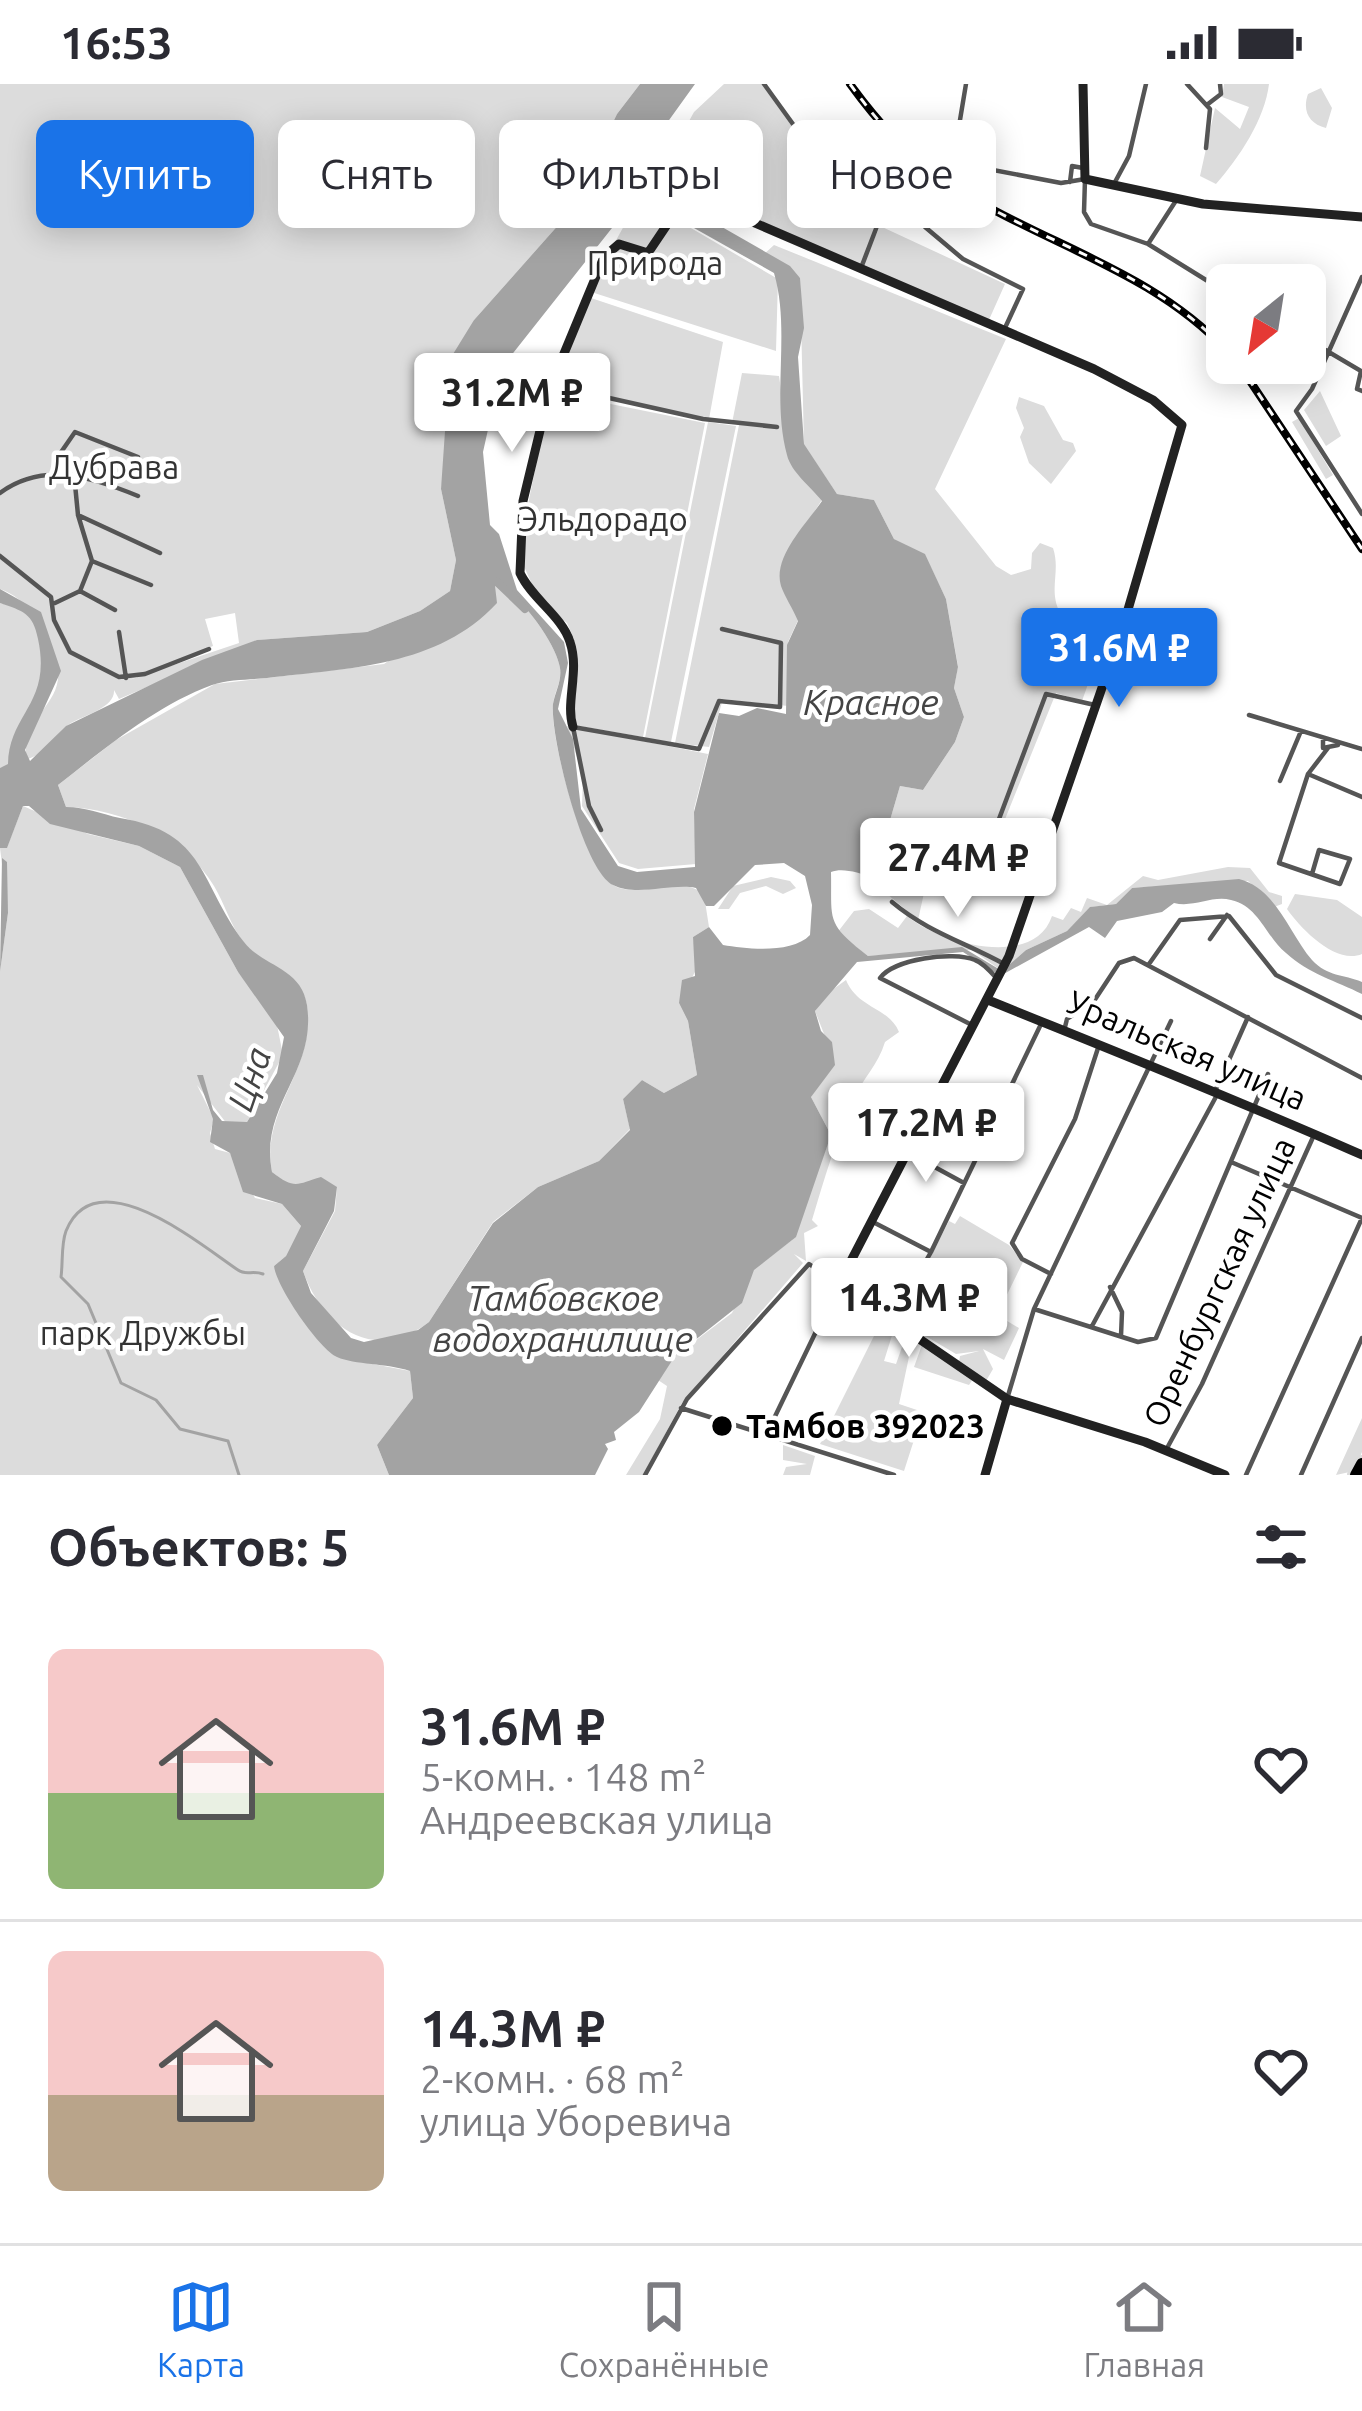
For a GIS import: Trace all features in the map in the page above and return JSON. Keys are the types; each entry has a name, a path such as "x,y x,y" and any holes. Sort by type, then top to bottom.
{"street":[{"path":"764,84 855,210 880,223 860,269"},
{"path":"966,84 957,138 964,161 987,172 1070,182 1084,173"},
{"path":"1083,84 1084,212 1090,224 1148,244 1206,279"},
{"path":"1115,182 1129,156 1146,84"},
{"path":"1187,84 1208,104"},
{"path":"1206,148 1208,104 1220,94 1220,84"},
{"path":"1070,182 1072,166 1178,198 1362,217"},
{"path":"601,830 589,806 573,727 571,704 577,686 568,634 526,586 518,554 523,497 550,385 607,253 621,244 648,253 680,202 697,198 1139,392 1178,420 1184,432 1097,705 1001,973 870,1220 766,1435"},
{"path":"1148,244 1178,198"},
{"path":"926,228 963,259 1023,290 1004,331"},
{"path":"1359,390 1362,370 1326,350 1362,277"},
{"path":"1314,384 1297,413 1362,514"},
{"path":"550,385 703,419 777,427"},
{"path":"55,475 57,458 75,432 138,458"},
{"path":"55,603 80,591 92,561 74,474"},
{"path":"0,494 20,479 74,474 138,496"},
{"path":"79,515 160,554"},
{"path":"0,556 55,603"},
{"path":"92,561 151,586"},
{"path":"80,591 116,610"},
{"path":"55,603 54,620 70,652 126,678 209,649"},
{"path":"573,727 697,749 704,745 719,701 780,707 781,643 722,629"},
{"path":"119,632 126,678"},
{"path":"916,855 928,830 999,820 1046,694 1097,705"},
{"path":"1249,715 1362,749"},
{"path":"1280,781 1301,731"},
{"path":"1323,738 1319,746 1344,744"},
{"path":"1312,874 1319,850 1350,859 1340,884 1279,863 1308,774 1328,748"},
{"path":"1308,774 1362,797"},
{"path":"892,902 924,930 1001,973"},
{"path":"1210,939 1227,915"},
{"path":"1149,964 1180,920 1227,915"},
{"path":"1227,915 1276,974 1362,1018"},
{"path":"974,1026 880,978 892,966 962,958 1001,973"},
{"path":"1065,1027 1067,1019 1094,1000 1121,962 1135,958 1362,1078"},
{"name":"Уральская улица","path":"988,1000 1044,1018 1362,1155"},
{"path":"1092,1328 1216,1092 1248,1017"},
{"path":"891,1322 931,1252 1044,1018"},
{"path":"985,1475 1034,1309 1171,1021"},
{"path":"1051,1274 1022,1259 1012,1244 1075,1119 1100,1043"},
{"path":"1034,1309 1150,1342 1180,1290 1268,1074"},
{"name":"Оренбургская улица","path":"1166,1450 1202,1384 1314,1134"},
{"path":"907,1152 964,1183"},
{"path":"1231,1162 1362,1218 1246,1475"},
{"path":"870,1220 931,1252"},
{"path":"645,1475 681,1408 805,1264 1006,1399 1166,1450 1226,1475"},
{"path":"1110,1287 1122,1312 1121,1336"},
{"path":"1301,1475 1362,1338"},
{"path":"681,1408 894,1475"}],"green space":[{"name":"Дубрава","path":"0,84 640,84 614,120 499,120 499,228 556,228 474,320 441,489 456,560 450,591 420,611 367,632 257,640 119,699 114,690 105,706 71,723 26,759 27,740 56,687 58,672 40,628 14,596 0,589","holes":["235,613 239,643 129,680 213,646 205,619"]},
{"path":"724,84 762,84 789,120 787,228 877,228 865,260 879,228 884,228 1005,284 988,322 763,222 763,120 690,120"},
{"path":"1224,84 1269,84 1250,137 1216,184 1200,176 1215,108 1240,129 1249,107 1222,97"},
{"path":"1321,88 1332,108 1326,128 1311,120 1306,106 1308,94"},
{"name":"Природа","path":"623,228 691,228 778,279 776,351 588,291"},
{"path":"774,245 1006,339 935,489 996,566 1011,575 1031,569 1032,553 1040,543 1053,548 1060,613 1092,625 1104,639 1082,701 1056,693 991,854 963,845 965,831 929,832 916,861 879,858 900,786 923,790 955,742 964,717 954,688 958,666 946,599 925,555 894,539 874,500 837,494 804,445 800,278 763,255"},
{"path":"588,297 723,342 709,419 554,385"},
{"path":"742,373 779,376 787,431 823,498 792,543 785,565 799,618 788,642 788,706 723,699 709,747 675,743 739,425 732,423"},
{"path":"1320,391 1341,436 1326,446 1304,410"},
{"name":"Эльдорадо","path":"551,392 705,423 643,737 568,724 578,677 574,639 567,623 539,600 518,553"},
{"path":"1019,397 1044,406 1063,440 1073,443 1076,451 1051,484 1029,463 1020,437 1024,428 1016,408"},
{"path":"1299,418 1333,475 1326,479 1292,422"},
{"path":"708,422 736,426 671,742 645,738"},
{"path":"495,586 525,608 557,658 560,678 553,721 557,743 578,823 597,867 617,887 682,886 704,895 709,927 693,937 698,966 679,1003 688,1021 697,1075 664,1093 642,1080 623,1099 630,1129 599,1161 538,1187 493,1222 429,1322 389,1340 370,1339 353,1334 323,1309 303,1271 335,1211 337,1187 290,1186 272,1172 274,1128 308,1029 304,994 290,977 244,943 214,886 186,853 129,820 66,807 58,785 116,740 215,684 384,664"},
{"path":"0,603 27,612 36,623 44,651 36,695 22,719 26,725 18,764 0,768"},
{"path":"567,726 708,754 694,809 696,864 638,869 619,863 582,806 583,776"},
{"name":"парк Дружбы","path":"23,806 88,834 139,846 180,867 238,972 276,1020 283,1055 247,1122 227,1124 197,1085 214,1119 210,1133 215,1149 230,1153 255,1198 282,1204 301,1226 286,1256 274,1266 320,1342 357,1361 410,1371 413,1398 377,1445 389,1475 0,1475 0,972 8,913 0,848 7,847"},
{"path":"1228,867 1250,868 1269,892 1282,896 1282,904 1274,907 1248,881 1132,888 1116,904 1091,907 1067,931 1026,950 1002,971 972,950 868,956 837,933 854,911 869,909 898,928 907,916 962,942 1007,947 1042,933 1052,916 1063,920 1071,908 1081,912 1087,898 1107,905 1143,876 1158,880"},
{"path":"771,877 790,881 796,888 783,894 766,886 740,893 729,909 718,909 733,886"},
{"path":"874,883 926,884 918,920"},
{"path":"1295,894 1337,900 1362,917 1362,954 1341,954 1310,935 1287,909"},
{"path":"846,980 858,997 888,1017 899,1032 885,1042 847,1115 812,1220 818,1226 804,1233 806,1261 794,1254 803,1263 682,1403 643,1475 626,1475 660,1419 667,1386 658,1380 675,1356 732,1313 754,1269 792,1240 831,1135 811,1097 830,1049 815,1011 825,995"},
{"path":"960,1216 1009,1245 1023,1262 997,1315 1019,1328 1004,1360 983,1349 993,1369 986,1381 959,1362 960,1356 979,1351 956,1354 897,1319 949,1221 955,1224"},
{"path":"879,1326 894,1329 884,1361 896,1364 907,1333 913,1338 899,1404 923,1412 904,1471 820,1444"},
{"path":"923,1342 975,1376 969,1385 914,1367"},
{"path":"1362,1418 1362,1452 1354,1471 1336,1475"},
{"path":"783,1445 815,1456 810,1475 783,1475 786,1467 807,1464 783,1460"}],"water":[{"path":"640,84 695,84 669,120 614,120"},
{"path":"556,228 612,228 502,367 483,452 490,525 499,534 517,590 564,642 568,663 558,709 573,739 581,809 618,866 637,872 695,867 694,812 719,713 739,716 757,708 786,714 787,645 798,621 781,586 782,563 822,501 787,455 781,410 781,318 774,273 694,228 724,228 790,266 800,278 804,328 798,357 804,444 837,494 874,500 894,539 925,554 946,599 958,667 954,688 964,717 955,742 923,790 900,786 879,858 932,862 939,866 936,877 909,885 842,870 831,872 832,911 844,936 868,956 962,947 1002,971 1026,950 1067,931 1090,907 1116,904 1132,888 1239,879 1273,902 1312,960 1330,972 1362,982 1362,994 1313,972 1279,946 1249,909 1224,899 1174,903 1162,912 1117,921 1105,938 1089,927 1000,976 963,952 857,962 815,1011 821,1031 832,1042 835,1065 811,1097 831,1135 796,1237 754,1270 742,1303 675,1356 639,1412 614,1432 616,1440 605,1444 608,1449 595,1475 389,1475 377,1445 413,1398 410,1371 344,1360 319,1342 290,1301 274,1266 286,1256 301,1226 282,1204 243,1192 230,1153 210,1142 213,1119 197,1075 203,1075 213,1110 222,1121 247,1122 277,1073 284,1037 238,972 180,867 139,846 50,824 29,806 23,806 7,848 0,848 0,768 8,764 15,732 35,694 41,661 30,618 0,603 0,589 41,612 61,671 25,750 30,761 66,726 202,660 257,640 367,632 420,611 450,591 456,560 441,489 450,359 474,320","holes":["495,586 525,608 557,658 560,677 553,704 557,744 580,830 602,874 622,888 696,888 706,906 714,906 755,865 784,863 805,876 812,905 810,935 792,945 769,949 723,945 709,927 693,937 695,976 682,980 679,1003 688,1021 697,1075 664,1093 642,1080 623,1099 630,1130 599,1161 538,1187 493,1223 429,1322 418,1330 364,1342 351,1338 311,1293 303,1271 334,1211 337,1187 321,1177 291,1183 272,1172 273,1127 308,1029 303,992 289,975 244,942 186,848 148,825 66,807 58,785 151,716 191,694 232,681 360,667 420,652 474,624 497,603"]},
{"path":"2,858 7,862 8,913 0,972"}],"waterway":[{"name":"Цна","path":"497,582 525,609"},
{"path":"239,1475 228,1441 180,1429 156,1400 121,1383 88,1304 61,1277 63,1242 80,1210 100,1202 124,1204 175,1227 241,1272 263,1274"}],"railway":[{"path":"850,84 888,131 933,172 1007,217 1160,296 1206,331"},
{"path":"1252,384 1362,549"}],"place":[{"name":"Тамбов 392023","path":"722,1426"}],"water label":[{"name":"Красное","path":"871,702"},
{"name":"Тамбовское водохранилище","path":"563,1318"}]}
